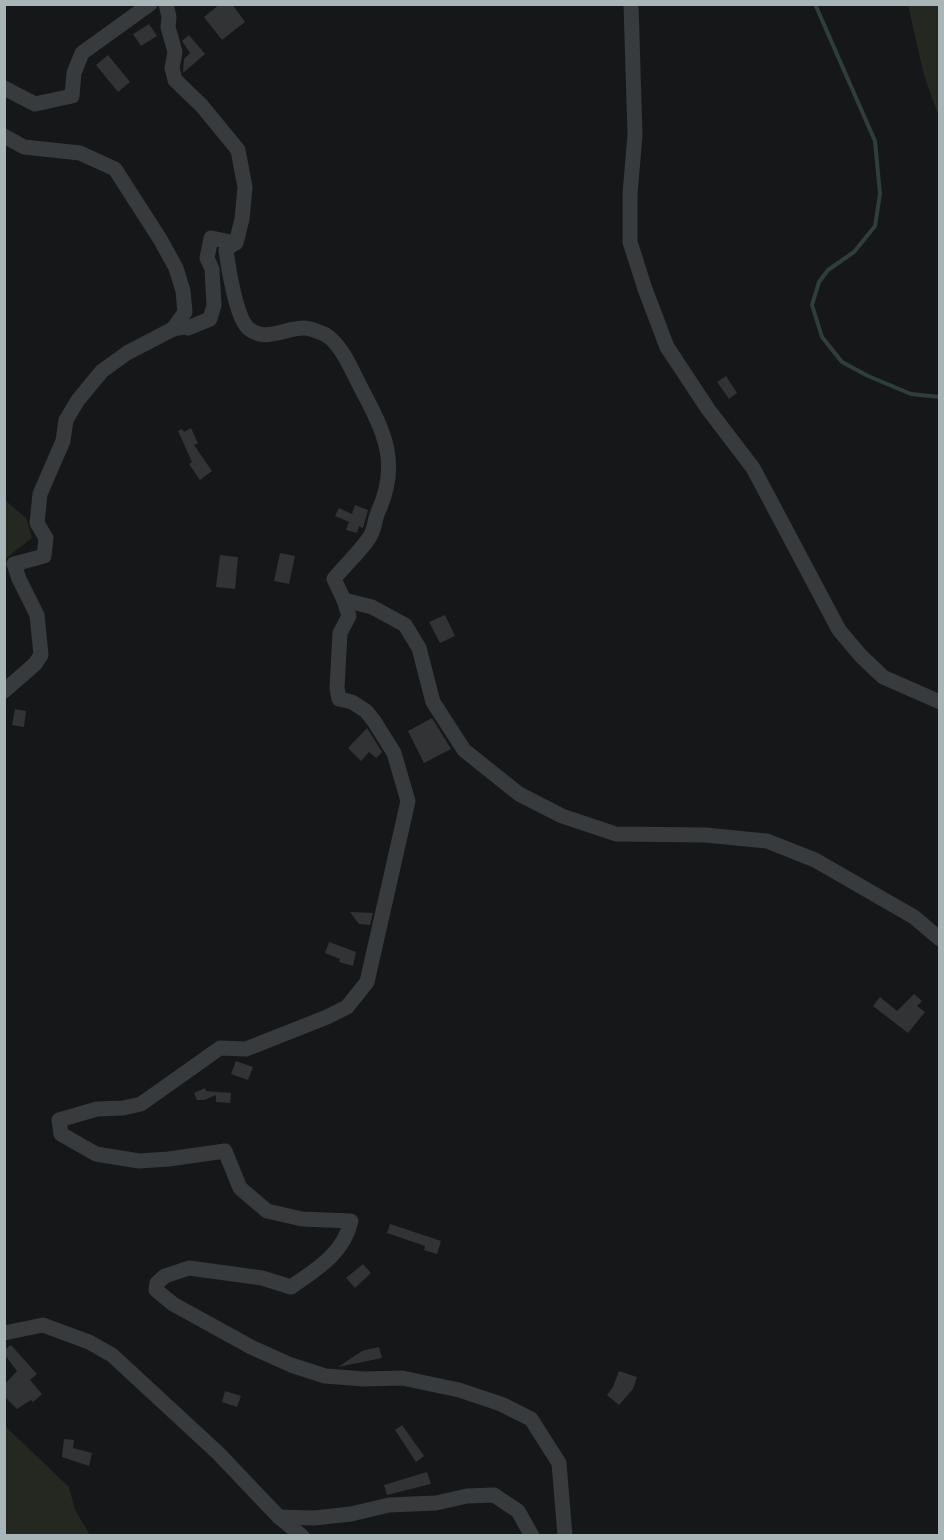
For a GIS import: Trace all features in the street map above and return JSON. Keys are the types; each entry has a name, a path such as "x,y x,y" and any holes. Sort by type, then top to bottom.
{"street":[{"path":"4,88 35,104 72,96 74,73 82,53 150,4"},
{"path":"166,4 169,17 168,27 175,52 172,68 175,80 202,106 238,150 244,194 238,240 226,250 228,270 232,276 237,305 245,325 255,333 264,336 302,328 313,330 334,342 364,393 390,457 388,481 385,487 386,497 377,514 373,533 334,579 349,616 340,633 337,688 339,699 352,702 366,711 374,721 394,753 408,801 367,982 347,1007 246,1049 220,1048 141,1104 123,1108 97,1109 59,1120 61,1134 96,1154 139,1161 225,1152 240,1188 267,1211 302,1220 351,1221 341,1248 319,1268 291,1287 262,1278 189,1268 165,1276 157,1283 156,1290 173,1304 251,1347 291,1365 326,1376 364,1379 402,1378 459,1390 501,1404 531,1419 559,1463 565,1536"},
{"path":"631,4 635,135 630,194 630,242 667,347 708,409 753,468 839,630 883,677 939,702"},
{"path":"4,136 24,147 80,153 115,169 176,268 183,291 185,312 173,329"},
{"path":"4,691 35,664 40,655 37,615 14,564 44,556 46,538 37,523 40,494 63,441 66,420 78,400 102,371 127,353 173,329 188,328 210,319 214,306 212,269 207,258 211,238 233,244"},
{"path":"344,600 372,608 405,625 419,648 432,702 464,750 519,794 562,816 616,834 705,835 767,841 816,860 914,917 939,939"},
{"path":"4,1334 43,1325 89,1342 112,1355 218,1453 279,1516 302,1536"},
{"path":"279,1516 314,1518 390,1505 436,1503 467,1496 494,1495 518,1511 532,1536"}],"shaded area":[{"path":"908,5 939,5 939,117 924,75"},
{"path":"5,500 26,518 32,538 5,559"},
{"path":"5,1426 69,1487 75,1510 90,1535 5,1535"}],"building":[{"path":"220,4 232,4 245,22 222,40 204,17"},
{"path":"149,24 157,36 141,46 133,34"},
{"path":"189,35 205,54 183,73 184,59 190,53 182,41"},
{"path":"108,55 130,82 118,92 96,65"},
{"path":"726,376 737,393 729,399 717,382"},
{"path":"191,428 198,443 194,445 212,471 200,480 189,464 192,462 178,431 182,429 184,432"},
{"path":"355,505 368,510 363,528 359,526 357,533 346,530 349,522 335,516 339,508 352,514"},
{"path":"280,553 295,556 289,584 274,581"},
{"path":"220,555 238,557 235,589 216,587"},
{"path":"445,615 455,636 440,643 429,622"},
{"path":"15,709 26,711 24,727 12,725"},
{"path":"432,718 451,749 424,763 408,731"},
{"path":"367,728 382,752 376,758 369,752 361,761 348,748"},
{"path":"350,912 373,913 370,925 359,924"},
{"path":"329,942 356,952 353,966 339,962 340,959 325,953"},
{"path":"914,994 922,1001 917,1006 925,1012 908,1033 873,1006 880,997 897,1011"},
{"path":"236,1061 253,1067 248,1080 231,1074"},
{"path":"205,1088 206,1091 231,1093 230,1103 216,1102 216,1095 197,1100 194,1093"},
{"path":"390,1224 441,1241 437,1254 424,1250 425,1246 387,1233"},
{"path":"363,1264 371,1273 355,1288 346,1278"},
{"path":"11,1345 37,1374 30,1380 42,1394 33,1402 31,1400 17,1409 4,1396 4,1385 17,1371 4,1354 4,1350"},
{"path":"379,1347 382,1358 338,1367 362,1351"},
{"path":"619,1371 637,1377 633,1389 619,1405 607,1395"},
{"path":"225,1391 241,1396 237,1407 222,1402"},
{"path":"402,1425 424,1456 416,1462 395,1430"},
{"path":"64,1439 74,1440 73,1448 92,1453 89,1466 62,1457"},
{"path":"427,1472 431,1484 387,1495 384,1485"}],"waterway":[{"path":"815,4 875,141 880,194 875,226 854,252 828,270 819,282 812,305 822,337 842,362 868,376 911,394 940,397"}]}
